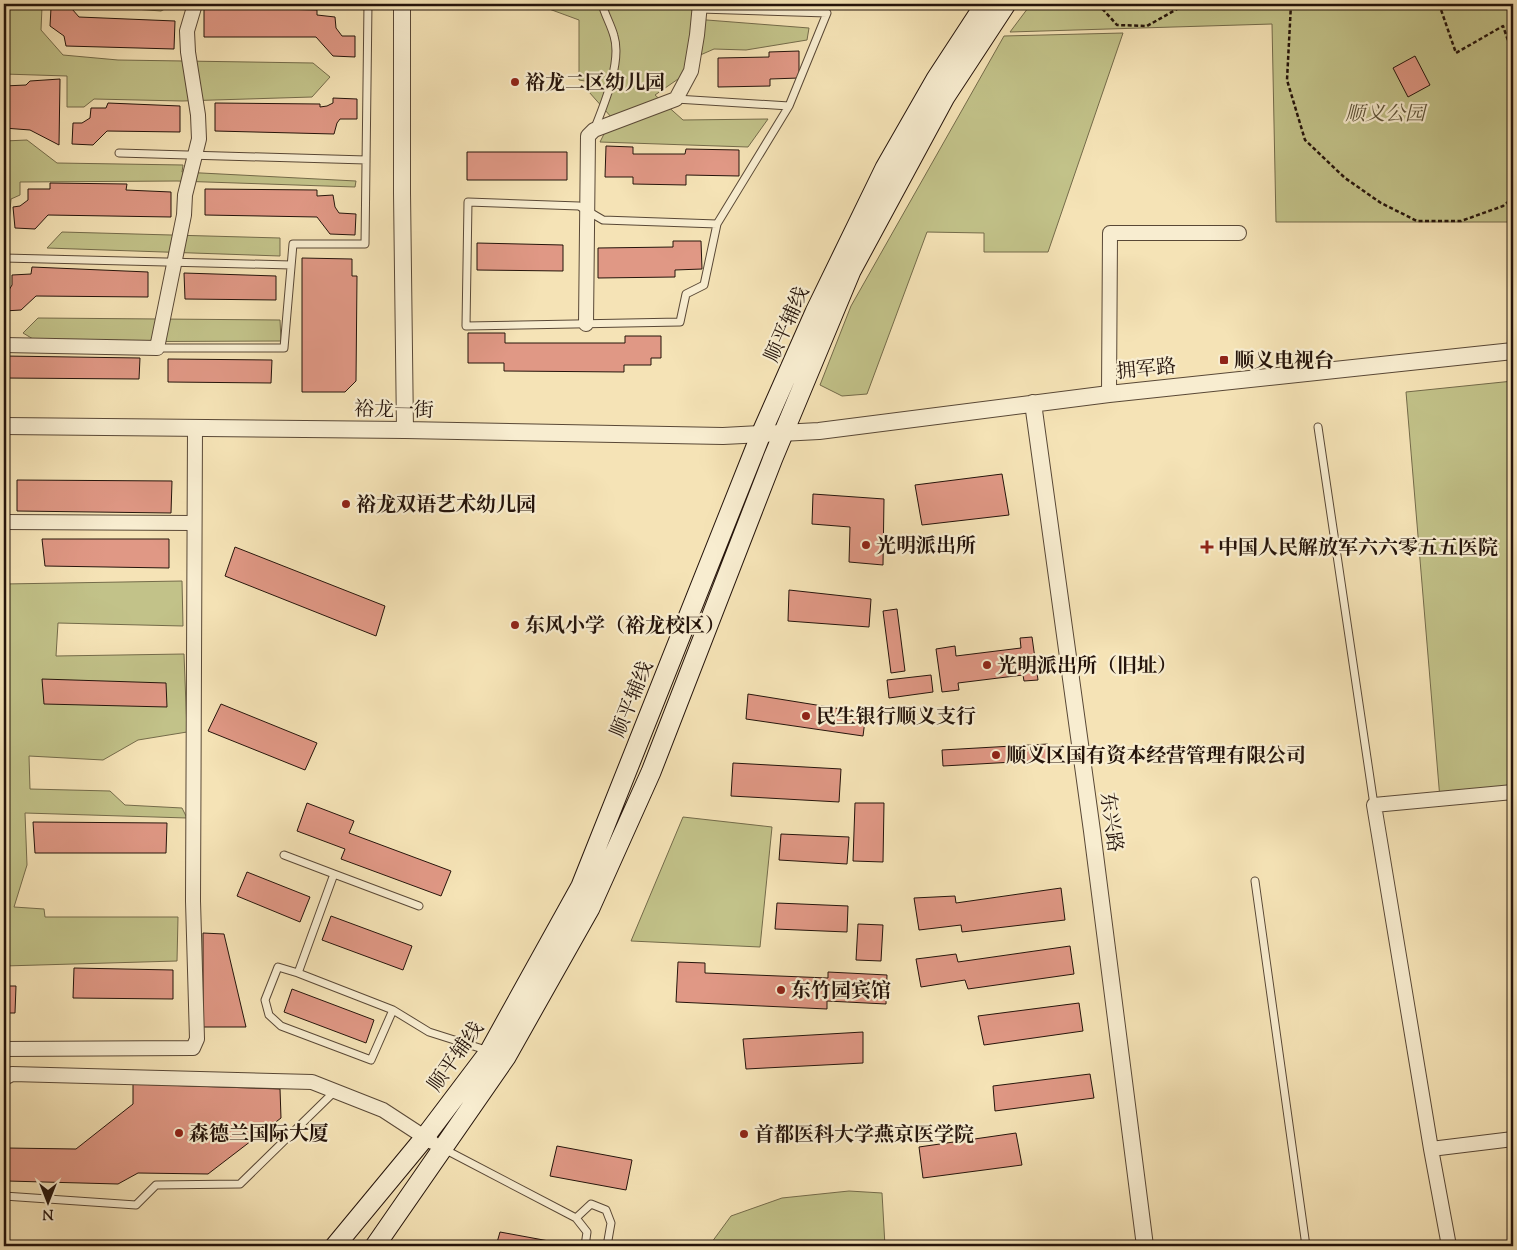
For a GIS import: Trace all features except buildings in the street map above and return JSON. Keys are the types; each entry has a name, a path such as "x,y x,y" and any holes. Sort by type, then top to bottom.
{"main road":[{"name":"顺平辅线","path":"335,1246 425,1137 497,1054 581,886 761,434 814,312 885,168 936,80 985,4"},
{"name":"顺平辅线","path":"375,1246 443,1149 497,1054 590,908 643,790 784,432 851,271 945,97 1006,4"}],"street":[{"path":"4,345 157,348 184,215 185,195 199,139 198,115 188,52 187,31 195,4"},
{"path":"402,4 405,430"},
{"path":"586,324 588,136 594,130 676,99 691,71 700,6"},
{"path":"1109,394 1110,233 1239,233"},
{"name":"拥军路","path":"784,432 819,431 1109,394 1513,351"},
{"name":"东兴路","path":"1034,403 1092,831 1144,1246"},
{"name":"裕龙一街","path":"4,426 405,430 723,436 784,432"},
{"path":"4,1049 192,1048 197,1039 193,901 195,428"},
{"path":"4,522 194,523"},
{"path":"1450,1246 1431,1150 1374,805 1513,792"},
{"path":"4,1078 12,1074 312,1082 383,1110 443,1149"},
{"path":"1431,1150 1513,1139"}],"lane":[{"path":"157,348 284,348 293,244 365,244 368,4"},
{"path":"594,130 609,94 616,58 615,37 605,16 602,4"},
{"path":"700,6 827,13 789,106 717,224 704,285 686,294 680,322 466,326 468,202 579,206 603,220 717,224"},
{"path":"676,99 789,106"},
{"path":"119,153 366,160"},
{"path":"4,258 291,265"},
{"path":"1318,427 1374,805"},
{"path":"284,855 419,906"},
{"path":"298,973 334,874"},
{"path":"1255,881 1306,1246"},
{"path":"393,1010 371,1060 281,1026 269,1015 265,1000 278,968 298,973 393,1010 429,1032 497,1054"},
{"path":"4,1196 136,1204 156,1185 240,1184 335,1091"},
{"path":"443,1149 576,1218 587,1232 585,1246"},
{"path":"576,1218 591,1204 606,1210 611,1223 607,1246"}],"path":[{"path":"1098,4 1117,25 1148,26 1186,4"},
{"path":"1291,4 1287,80 1305,140 1345,178 1381,204 1417,221 1461,221 1503,206 1513,198"},
{"path":"1439,4 1456,53 1503,26 1513,55"}],"green space":[{"path":"4,4 174,4 161,11 82,5 42,7 41,30 63,55 118,60 313,63 330,77 312,97 182,101 94,99 84,107 67,107 67,76 4,74"},
{"path":"541,4 694,4 694,19 809,28 807,40 746,50 714,49 689,60 681,77 655,95 683,120 768,119 748,147 600,142 612,118 589,92 591,82 579,80 579,20 541,6"},
{"name":"顺义公园","path":"1031,4 1513,4 1513,222 1276,222 1272,24 1010,32"},
{"path":"1123,33 1048,252 984,252 984,233 927,232 867,394 842,396 820,385 851,306 1004,36"},
{"path":"27,140 57,163 183,165 182,172 356,181 355,187 177,181 20,182 20,195 11,199 4,282 4,141"},
{"path":"62,232 280,238 280,256 47,248"},
{"path":"38,318 280,320 281,341 38,342 23,333"},
{"path":"1513,381 1513,792 1440,799 1406,392"},
{"path":"182,581 183,626 58,623 56,656 184,654 187,732 138,740 103,760 29,756 30,789 110,791 125,805 182,808 187,818 25,813 27,865 14,907 44,909 45,917 178,917 177,961 4,966 4,584"},
{"path":"683,817 772,827 760,947 631,941"},
{"path":"849,1191 882,1193 885,1246 709,1246 731,1216 782,1198"}],"place":[{"name":"裕龙二区幼儿园","path":"515,82"},
{"name":"顺义电视台","path":"1224,360"},
{"name":"裕龙双语艺术幼儿园","path":"346,504"},
{"name":"光明派出所","path":"866,545"},
{"name":"中国人民解放军六六零五五医院","path":"1207,547"},
{"name":"东风小学（裕龙校区）","path":"515,625"},
{"name":"光明派出所（旧址）","path":"987,665"},
{"name":"民生银行顺义支行","path":"806,716"},
{"name":"顺义区国有资本经营管理有限公司","path":"996,755"},
{"name":"东竹园宾馆","path":"781,990"},
{"name":"森德兰国际大厦","path":"179,1133"},
{"name":"首都医科大学燕京医学院","path":"744,1134"}]}
